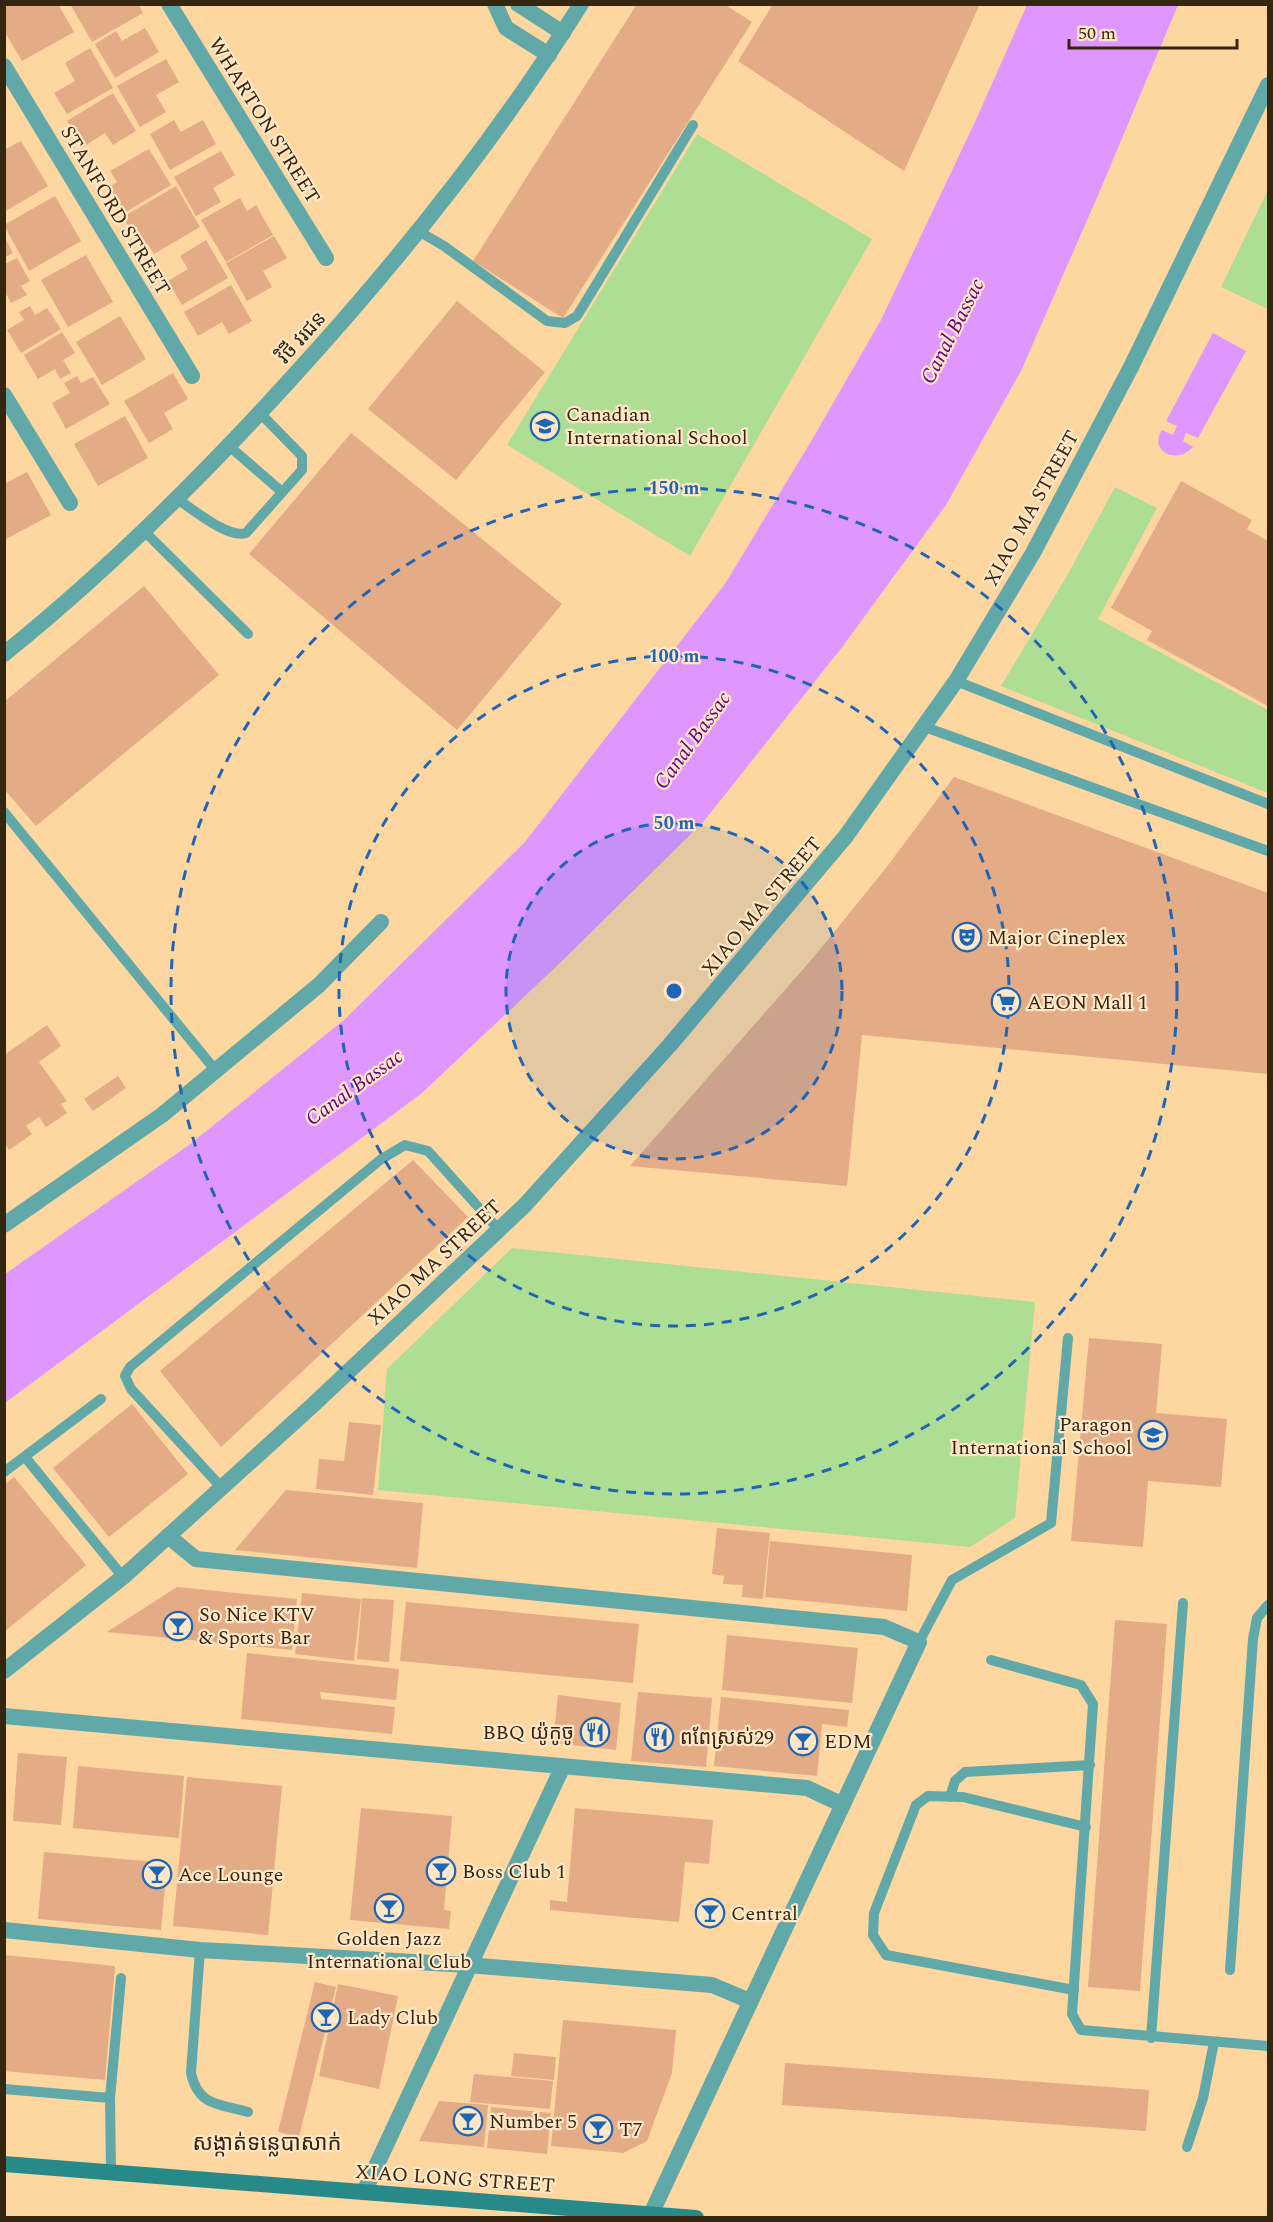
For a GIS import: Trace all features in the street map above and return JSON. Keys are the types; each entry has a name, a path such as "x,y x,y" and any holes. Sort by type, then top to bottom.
{"main road":[{"name":"XIAO LONG STREET","path":"4,2164 650,2216 696,2217"}],"street":[{"name":"WHARTON STREET","path":"169,4 326,258"},
{"path":"495,4 506,28 549,55"},
{"path":"518,4 563,33"},
{"name":"វិថី វរជន","path":"4,654 80,591 144,531 260,413 420,232 485,147 549,55 581,4"},
{"name":"STANFORD STREET","path":"4,66 192,376"},
{"name":"XIAO MA STREET","path":"4,1671 123,1577 499,1230 597,1128 772,926 846,836 956,681 1033,552 1115,398 1269,85"},
{"path":"4,395 70,503"},
{"path":"4,1225 162,1115 320,985 381,922"},
{"path":"168,1536 195,1559 884,1627 919,1642 650,2216"},
{"path":"4,1716 807,1788 843,1805"},
{"path":"364,2192 468,1965 563,1766"},
{"path":"4,1930 200,1950 468,1965 712,1985 750,2001"}],"lane":[{"path":"420,232 444,246 546,321 565,323 577,316 693,125"},
{"path":"177,499 229,533 240,535 246,533 302,470 303,456 260,413"},
{"path":"229,446 282,492"},
{"path":"144,531 248,634"},
{"path":"956,681 1269,804"},
{"path":"925,727 1269,851"},
{"path":"4,812 216,1071"},
{"path":"222,1488 131,1389 125,1376 130,1367 380,1160 405,1145 428,1151 499,1230"},
{"path":"919,1642 952,1580 1051,1523 1068,1338"},
{"path":"4,1472 100,1399"},
{"path":"25,1457 123,1577"},
{"path":"1150,2037 1182,1603"},
{"path":"1230,1970 1253,1639 1257,1618 1269,1605"},
{"path":"991,1660 1081,1685 1093,1704 1072,2014 1081,2030 1269,2046"},
{"path":"951,1797 955,1781 965,1772 1090,1765"},
{"path":"1074,1990 886,1955 873,1935 874,1913 916,1805 928,1796 963,1797 1086,1827"},
{"path":"200,1950 191,2073 195,2089 206,2100 248,2112"},
{"path":"111,2172 110,2098 121,1978"},
{"path":"1187,2147 1203,2098 1214,2042"},
{"path":"4,2089 110,2098"}],"green space":[{"path":"697,134 872,239 690,556 507,445"},
{"path":"1268,190 1268,309 1221,287"},
{"path":"1115,487 1157,508 1098,619 1268,710 1268,793 1001,686 1068,574"},
{"path":"512,1248 1035,1302 1015,1518 970,1547 378,1490 387,1369"}],"water":[{"name":"Canal Bassac","path":"1027,5 1178,5 1021,371 946,505 843,646 704,821 563,960 422,1093 5,1403 5,1274 189,1145 344,1020 525,842 725,584 881,320 975,122"},
{"path":"1213,333 1246,351 1198,438 1186,433 1183,441 1193,447 1179,455 1166,453 1161,449 1159,437 1162,430 1173,435 1177,426 1166,421"}],"building":[{"path":"4,4 58,4 74,32 22,61 4,31"},
{"path":"70,4 138,4 143,13 92,42"},
{"path":"637,4 724,4 752,22 563,318 473,261"},
{"path":"773,4 980,4 904,171 738,61"},
{"path":"145,28 159,52 115,78 95,44 116,31 122,41"},
{"path":"90,48 113,88 67,114 54,93 75,81 65,63"},
{"path":"166,59 179,82 156,95 166,112 140,127 117,86"},
{"path":"113,93 136,131 113,145 105,133 83,147 67,121"},
{"path":"174,120 181,132 203,120 216,144 170,170 150,134"},
{"path":"21,141 48,186 4,212 4,150"},
{"path":"149,149 171,185 124,213 109,187 117,182 110,171"},
{"path":"221,151 235,175 213,188 221,202 196,216 174,177"},
{"path":"176,186 200,227 154,254 147,243 141,247 123,217"},
{"path":"55,196 81,241 29,271 4,225"},
{"path":"240,198 247,211 256,205 273,235 226,262 201,220"},
{"path":"4,236 13,253 4,258"},
{"path":"274,236 287,258 263,271 272,287 247,301 226,263"},
{"path":"206,240 228,278 182,305 168,281 188,269 180,256"},
{"path":"86,255 113,302 68,327 41,280"},
{"path":"17,258 30,281 21,286 27,295 11,303 7,295 4,297 4,264"},
{"path":"231,285 252,321 229,334 222,322 198,336 184,312"},
{"path":"457,301 545,372 456,480 368,409"},
{"path":"30,306 35,315 47,308 61,329 21,353 7,330 24,320 19,312"},
{"path":"120,316 146,359 102,385 76,342"},
{"path":"62,332 75,353 63,360 71,373 60,379 55,369 38,379 24,355"},
{"path":"173,373 188,399 164,413 173,429 149,443 124,401"},
{"path":"77,376 81,383 93,377 110,404 66,429 52,403 70,393 64,383"},
{"path":"125,416 148,458 98,486 74,444"},
{"path":"351,433 562,604 457,730 249,554"},
{"path":"27,472 51,515 4,540 4,484"},
{"path":"1181,481 1252,520 1247,529 1268,541 1268,706 1147,640 1152,631 1111,608"},
{"path":"144,586 219,675 36,826 4,789 4,702"},
{"name":"AEON Mall 1","path":"954,777 1268,893 1268,1074 862,1035 847,1186 630,1166 813,958 886,868"},
{"path":"47,1025 61,1046 39,1062 67,1101 61,1104 67,1113 46,1127 39,1117 26,1126 32,1134 9,1150 4,1143 4,1055"},
{"path":"118,1076 126,1088 93,1111 84,1099"},
{"path":"413,1160 468,1217 221,1447 160,1371"},
{"path":"1089,1338 1162,1344 1156,1413 1227,1419 1221,1487 1148,1481 1143,1547 1071,1541"},
{"path":"132,1404 188,1474 109,1537 53,1468"},
{"path":"349,1422 381,1425 373,1495 316,1489 319,1459 344,1461"},
{"path":"14,1477 86,1565 4,1632 4,1485"},
{"path":"286,1490 423,1503 417,1568 235,1550"},
{"path":"717,1528 770,1533 763,1599 742,1597 743,1585 723,1584 724,1576 712,1574"},
{"path":"770,1541 912,1555 907,1611 765,1597"},
{"path":"177,1587 297,1599 292,1650 107,1632"},
{"path":"302,1593 361,1599 354,1661 295,1654"},
{"path":"362,1598 394,1600 389,1662 357,1659"},
{"path":"406,1602 639,1624 633,1683 400,1661"},
{"path":"1115,1620 1167,1624 1140,1991 1088,1987"},
{"path":"727,1635 858,1648 852,1703 722,1690"},
{"path":"247,1653 399,1669 396,1700 320,1692 321,1699 395,1707 392,1734 241,1719"},
{"path":"638,1692 712,1698 706,1767 631,1761"},
{"path":"558,1695 621,1703 616,1750 553,1743"},
{"path":"721,1697 849,1710 847,1727 822,1724 817,1776 714,1766"},
{"path":"18,1753 67,1757 61,1825 13,1821"},
{"path":"78,1766 184,1776 179,1838 73,1828"},
{"path":"187,1777 282,1786 268,1935 173,1926"},
{"path":"361,1808 452,1816 444,1910 451,1911 449,1929 350,1920"},
{"path":"575,1808 713,1820 709,1864 685,1862 679,1922 550,1910 550,1900 567,1902"},
{"path":"44,1852 167,1863 161,1930 38,1919"},
{"path":"4,1955 115,1966 105,2080 4,2071"},
{"path":"315,1982 336,1987 299,2137 278,2132"},
{"path":"338,1984 398,1996 379,2089 319,2076"},
{"path":"563,2020 676,2030 672,2073 647,2141 623,2153 551,2146"},
{"path":"514,2053 556,2057 554,2080 511,2076"},
{"path":"785,2063 1149,2090 1146,2131 782,2105"},
{"path":"474,2074 553,2081 550,2109 470,2102"},
{"path":"439,2101 488,2105 484,2147 419,2141"},
{"path":"491,2107 551,2113 547,2154 487,2148"}],"place":[{"name":"Canadian International School","path":"545,426"},
{"name":"Major Cineplex","path":"967,937"},
{"name":"AEON Mall 1","path":"1006,1002"},
{"name":"Paragon International School","path":"1153,1435"},
{"name":"So Nice KTV & Sports Bar","path":"178,1626"},
{"name":"BBQ យ៉ូកូចូ","path":"595,1732"},
{"name":"ពពែស្រស់29","path":"659,1737"},
{"name":"EDM","path":"803,1741"},
{"name":"Boss Club 1","path":"441,1871"},
{"name":"Ace Lounge","path":"157,1874"},
{"name":"Golden Jazz International Club","path":"389,1908"},
{"name":"Central","path":"710,1913"},
{"name":"Lady Club","path":"326,2017"},
{"name":"Number 5","path":"468,2121"},
{"name":"T7","path":"598,2129"}],"district":[{"name":"សង្កាត់ទន្លេបាសាក់","path":"267,2142"}]}
